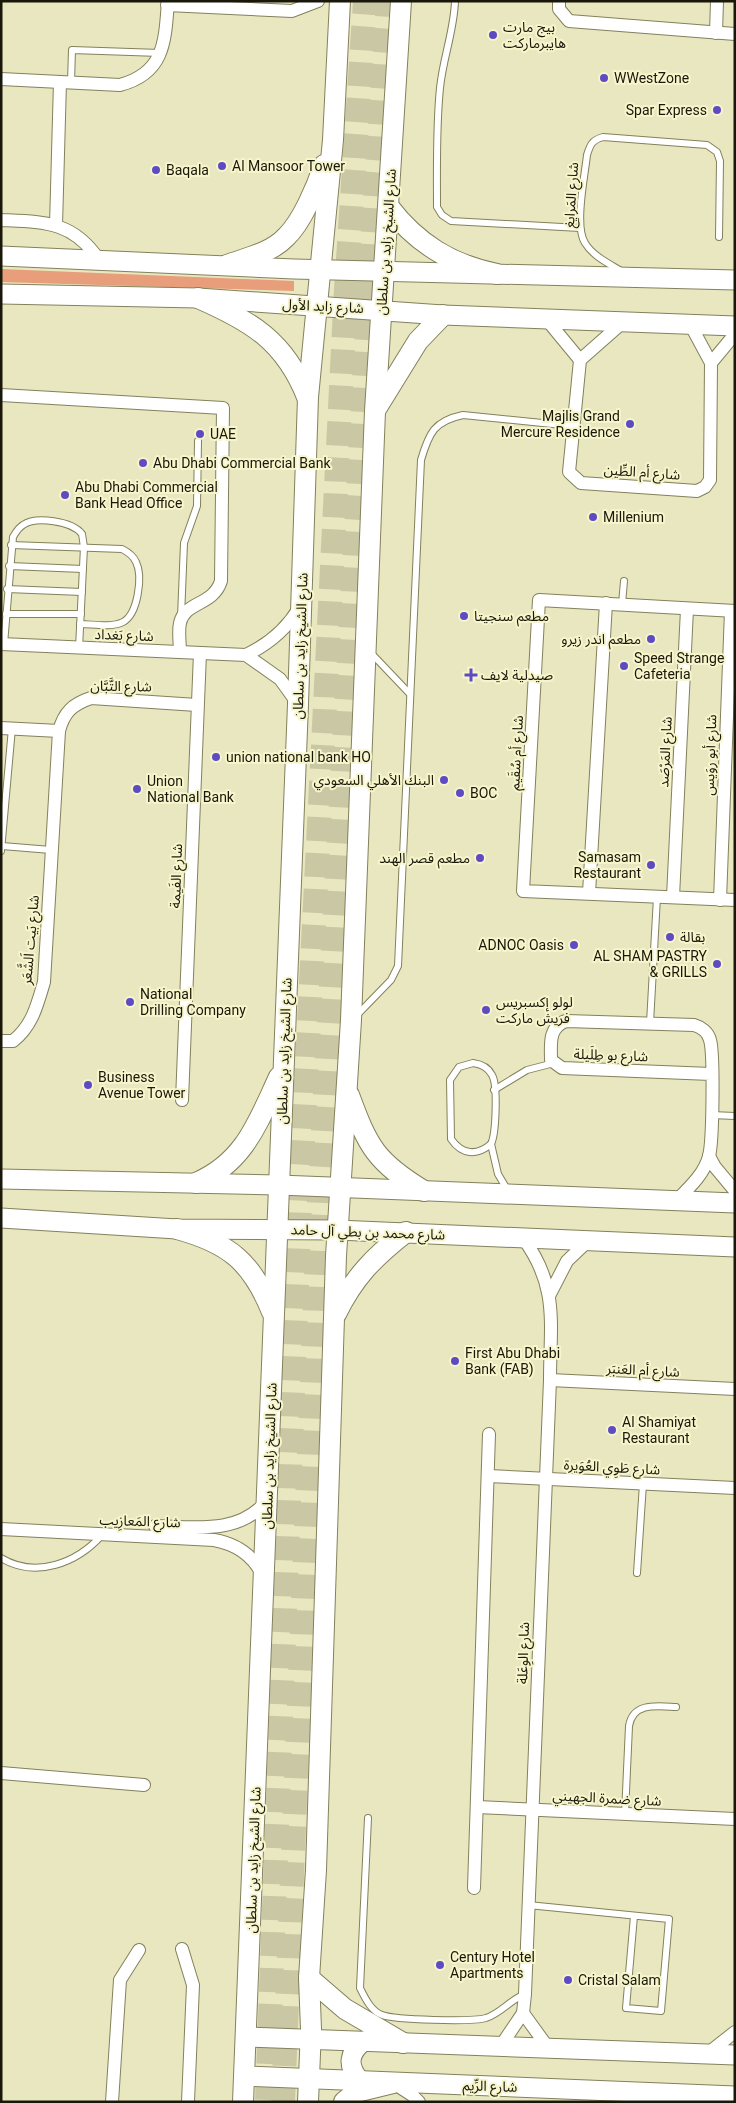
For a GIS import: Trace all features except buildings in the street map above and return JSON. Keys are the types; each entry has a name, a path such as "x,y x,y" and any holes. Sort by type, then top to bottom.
{"main road":[{"name":"شارع الشيخ زايد بن سلطان","path":"243,2102 263,1575 275,1319 282,1068 298,704 308,397 332,140 340,1"},
{"name":"شارع الشيخ زايد بن سلطان","path":"308,2102 309,1978 317,1840 337,1230 351,1020 375,411 402,1"},
{"path":"227,265 267,250 286,237 314,189 332,140"},
{"path":"389,207 412,234 438,253 470,268 497,274"},
{"path":"198,298 242,319 276,344 290,360 308,397"},
{"path":"375,411 418,341 443,316"},
{"path":"196,1182 212,1176 226,1166 240,1150 262,1113 282,1068"},
{"path":"347,1089 365,1138 372,1149 392,1170 424,1190"},
{"path":"178,1229 199,1234 216,1243 245,1264 258,1280 275,1319"},
{"path":"333,1320 352,1284 367,1265 406,1232"},
{"path":"309,1978 345,2009 403,2043"},
{"path":"344,2102 356,2092 392,2083"}],"street":[{"path":"1,79 120,85 134,81 147,73 160,53 168,3 292,11 318,1"},
{"path":"559,1 559,9 569,21 735,34"},
{"path":"716,33 717,1"},
{"path":"56,225 65,82"},
{"path":"1,220 41,221 56,225 84,241 99,260"},
{"path":"1,256 320,269 735,280"},
{"name":"شارع زايد الأول","path":"1,294 198,298 317,305 443,316 735,326"},
{"path":"547,320 580,360 622,323"},
{"name":"شارع أم الطِّين","path":"580,360 572,426 569,472 582,484 696,491 705,487 710,480 711,363 690,324"},
{"path":"711,363 735,334"},
{"path":"1,396 223,408 220,581 215,593 186,611 180,623 180,652"},
{"name":"شارع أم سُقَيم","path":"733,611 539,600 523,891 735,900"},
{"path":"589,893 606,603"},
{"path":"298,704 280,679 246,655 279,634 301,604"},
{"name":"شارع المَرْصَد","path":"673,897 687,609"},
{"name":"شارع أبو روَيس","path":"720,900 733,611"},
{"name":"شارع بَغداد","path":"3,644 246,655"},
{"name":"شارع الفَيمة","path":"182,1100 200,652"},
{"name":"شارع التَّبَّان","path":"59,731 62,719 69,709 79,702 91,698 197,705"},
{"path":"6,728 59,731"},
{"name":"شارع بَيت اَلشَّعَر","path":"1,1041 13,1041 25,1032 34,1015 44,982 59,731"},
{"name":"شارع بو طِلَيلة","path":"678,1200 697,1178 709,1156 712,1074 710,1040 704,1030 694,1025 561,1023 552,1036 551,1060 567,1069 712,1074"},
{"path":"709,1156 715,1167 735,1191"},
{"path":"1,1179 196,1182 735,1202"},
{"name":"شارع محمد بن بطي آل حامد","path":"1,1218 178,1229 406,1232 735,1247"},
{"name":"شارع الوِعَلة","path":"500,2047 523,2013 525,1994 550,1380 550,1294 540,1264 523,1238"},
{"name":"شارع الوِعَلة","path":"550,1294 562,1268 573,1254 588,1241"},
{"name":"شارع أم العَنبَر","path":"550,1380 735,1389"},
{"path":"474,1888 489,1434"},
{"name":"شارع طَوِي العُوَيرة","path":"488,1476 735,1488"},
{"name":"شارع المَعازِيب","path":"155,1526 225,1526 248,1518 267,1501"},
{"name":"شارع المَعازِيب","path":"1,1529 224,1541 244,1551 258,1566 263,1575"},
{"path":"1,1773 144,1785"},
{"name":"شارع ضمرة الجهيني","path":"477,1807 735,1819"},
{"path":"182,1949 193,1984 188,2102"},
{"path":"112,2102 120,1980 139,1950"},
{"path":"523,2013 549,2049"},
{"path":"707,2054 735,2032"},
{"path":"246,2037 735,2055"},
{"path":"360,2082 350,2067 350,2060 353,2052 364,2041"},
{"name":"شارع الرِّيم","path":"245,2076 678,2098 735,2096"},
{"path":"392,2083 408,2091 419,2102"}],"lane":[{"path":"455,1 451,37 444,59 440,88 437,207 442,215 451,220 580,228"},
{"path":"65,82 72,50 160,53"},
{"name":"شارع المَرايِغ","path":"644,279 622,271 601,259 585,242 580,228 586,155 593,141 602,137 707,145 712,148 720,161 719,237"},
{"path":"351,1020 394,976 398,966 421,460 428,437 434,428 449,418 474,415 572,426"},
{"path":"180,623 184,543 196,506 198,441"},
{"path":"3,644 11,545 17,530 32,521 70,524 82,534 84,547 79,648"},
{"path":"11,545 122,549 128,552 136,562 138,576 136,605 129,618 116,624 80,624"},
{"path":"9,566 83,569"},
{"path":"622,604 624,581"},
{"path":"7,589 82,592"},
{"path":"6,614 81,614"},
{"path":"366,648 410,694"},
{"path":"1,851 6,728"},
{"path":"2,846 51,850"},
{"path":"650,1024 657,897"},
{"path":"494,1090 527,1070 554,1063"},
{"path":"491,1144 477,1152 469,1152 462,1150 452,1139 450,1080 453,1072 465,1064 480,1064 491,1073 494,1080 495,1131 491,1144 498,1174 510,1194"},
{"path":"711,1115 735,1116"},
{"path":"637,1573 643,1484"},
{"path":"1,1558 23,1567 39,1568 51,1566 84,1552 102,1535"},
{"path":"626,1814 629,1726 632,1716 644,1707 676,1707"},
{"path":"368,1818 360,1988 368,2003 381,2015 469,2021 488,2017 500,2011 512,1999 525,1994"},
{"path":"528,1906 669,1919 661,2011 626,2008 634,1916"}],"shaded area":[{"path":"1,269 294,281 294,291 1,282"}],"tunnel":[{"path":"267,2100 300,1201 346,289 365,1"},
{"path":"283,2102 319,1202 369,289 388,1"}],"place":[{"name":"بيج مارت هايبرماركت","path":"493,35"},
{"name":"WWestZone","path":"604,78"},
{"name":"Spar Express","path":"717,110"},
{"name":"Al Mansoor Tower","path":"222,166"},
{"name":"Baqala","path":"156,170"},
{"name":"Majlis Grand Mercure Residence","path":"630,424"},
{"name":"UAE","path":"200,434"},
{"name":"Abu Dhabi Commercial Bank","path":"143,463"},
{"name":"Abu Dhabi Commercial Bank Head Office","path":"65,495"},
{"name":"Millenium","path":"593,517"},
{"name":"مطعم سنجيتا","path":"464,616"},
{"name":"مطعم اندر زيرو","path":"651,639"},
{"name":"Speed Strange Cafeteria","path":"624,666"},
{"name":"صيدلية لايف","path":"471,675"},
{"name":"union national bank HO","path":"216,757"},
{"name":"البنك الأهلي السعودي","path":"444,780"},
{"name":"Union National Bank","path":"137,789"},
{"name":"BOC","path":"460,793"},
{"name":"مطعم قصر الهند","path":"480,858"},
{"name":"Samasam Restaurant","path":"651,865"},
{"name":"بقالة","path":"670,937"},
{"name":"ADNOC Oasis","path":"574,945"},
{"name":"AL SHAM PASTRY & GRILLS","path":"717,964"},
{"name":"National Drilling Company","path":"130,1002"},
{"name":"لولو إكسبريس فريش ماركت","path":"486,1010"},
{"name":"Business Avenue Tower","path":"88,1085"},
{"name":"First Abu Dhabi Bank (FAB)","path":"455,1361"},
{"name":"Al Shamiyat Restaurant","path":"612,1430"},
{"name":"Century Hotel Apartments","path":"440,1965"},
{"name":"Cristal Salam","path":"568,1980"}]}
